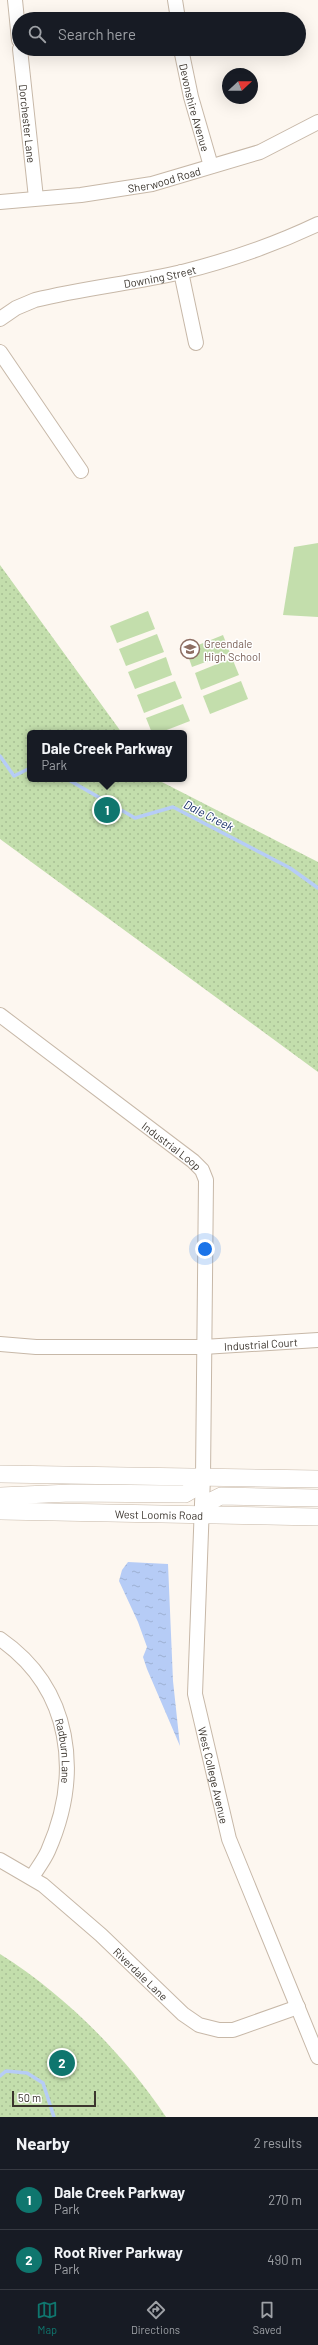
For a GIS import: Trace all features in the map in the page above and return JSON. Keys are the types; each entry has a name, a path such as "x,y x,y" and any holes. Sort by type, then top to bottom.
{"main road":[{"path":"0,1474 318,1479"},
{"path":"0,1496 71,1493 185,1494 195,1488 203,1477"},
{"path":"202,1515 213,1500 221,1496 318,1498"},
{"name":"West Loomis Road","path":"0,1511 318,1516"}],"street":[{"path":"15,0 16,12"},
{"path":"175,0 177,12"},
{"name":"Dorchester Lane","path":"21,56 36,198"},
{"name":"Devonshire Avenue","path":"182,56 190,97 211,166"},
{"name":"Sherwood Road","path":"0,202 81,195 152,184 260,152 318,122"},
{"name":"Downing Street","path":"0,320 16,308 35,300 181,272 275,244 318,224"},
{"path":"181,272 196,343"},
{"path":"0,352 81,471"},
{"name":"Industrial Loop","path":"0,1015 202,1170 206,1180 203,1347 203,1477"},
{"name":"Industrial Court","path":"203,1347 318,1340"},
{"path":"0,1344 36,1347 203,1347"},
{"name":"West College Avenue","path":"203,1477 195,1694 229,1839 318,2057"},
{"name":"Radburn Lane","path":"0,1639 13,1648 41,1677 61,1721 65,1740 67,1770 64,1804 48,1852 32,1877"},
{"name":"Riverdale Lane","path":"0,1860 32,1877 101,1935 183,2014 199,2025 219,2030 233,2030 298,2007"}],"green space":[{"path":"318,543 318,617 283,615 294,547"},
{"path":"0,565 120,730 27,730 27,782 162,782 318,862 318,1072 0,839"},
{"path":"148,611 155,629 117,643 110,626"},
{"path":"157,634 164,652 126,666 119,649"},
{"path":"223,635 230,653 192,667 186,650"},
{"path":"166,657 172,675 135,689 128,672"},
{"path":"232,658 239,675 201,690 195,673"},
{"path":"175,681 182,698 144,713 137,695"},
{"path":"241,681 248,699 210,714 203,696"},
{"path":"183,704 190,721 167,730 151,730 146,718"},
{"path":"0,1954 47,1988 91,2027 131,2070 166,2117 0,2117"}],"water":[{"path":"128,1562 168,1564 173,1681 180,1746 147,1669 143,1657 147,1647 138,1622 119,1581 122,1570"}],"waterway":[{"name":"Dale Creek","path":"0,756 14,776 27,770"},
{"name":"Dale Creek","path":"72,782 135,818 173,807 290,868 318,888"},
{"path":"0,2076 6,2071 27,2073 43,2083 54,2117"}],"place":[{"name":"Greendale High School","path":"190,649"},
{"name":"Dale Creek Parkway","path":"107,810"},
{"name":"Root River Parkway","path":"62,2063"}]}
